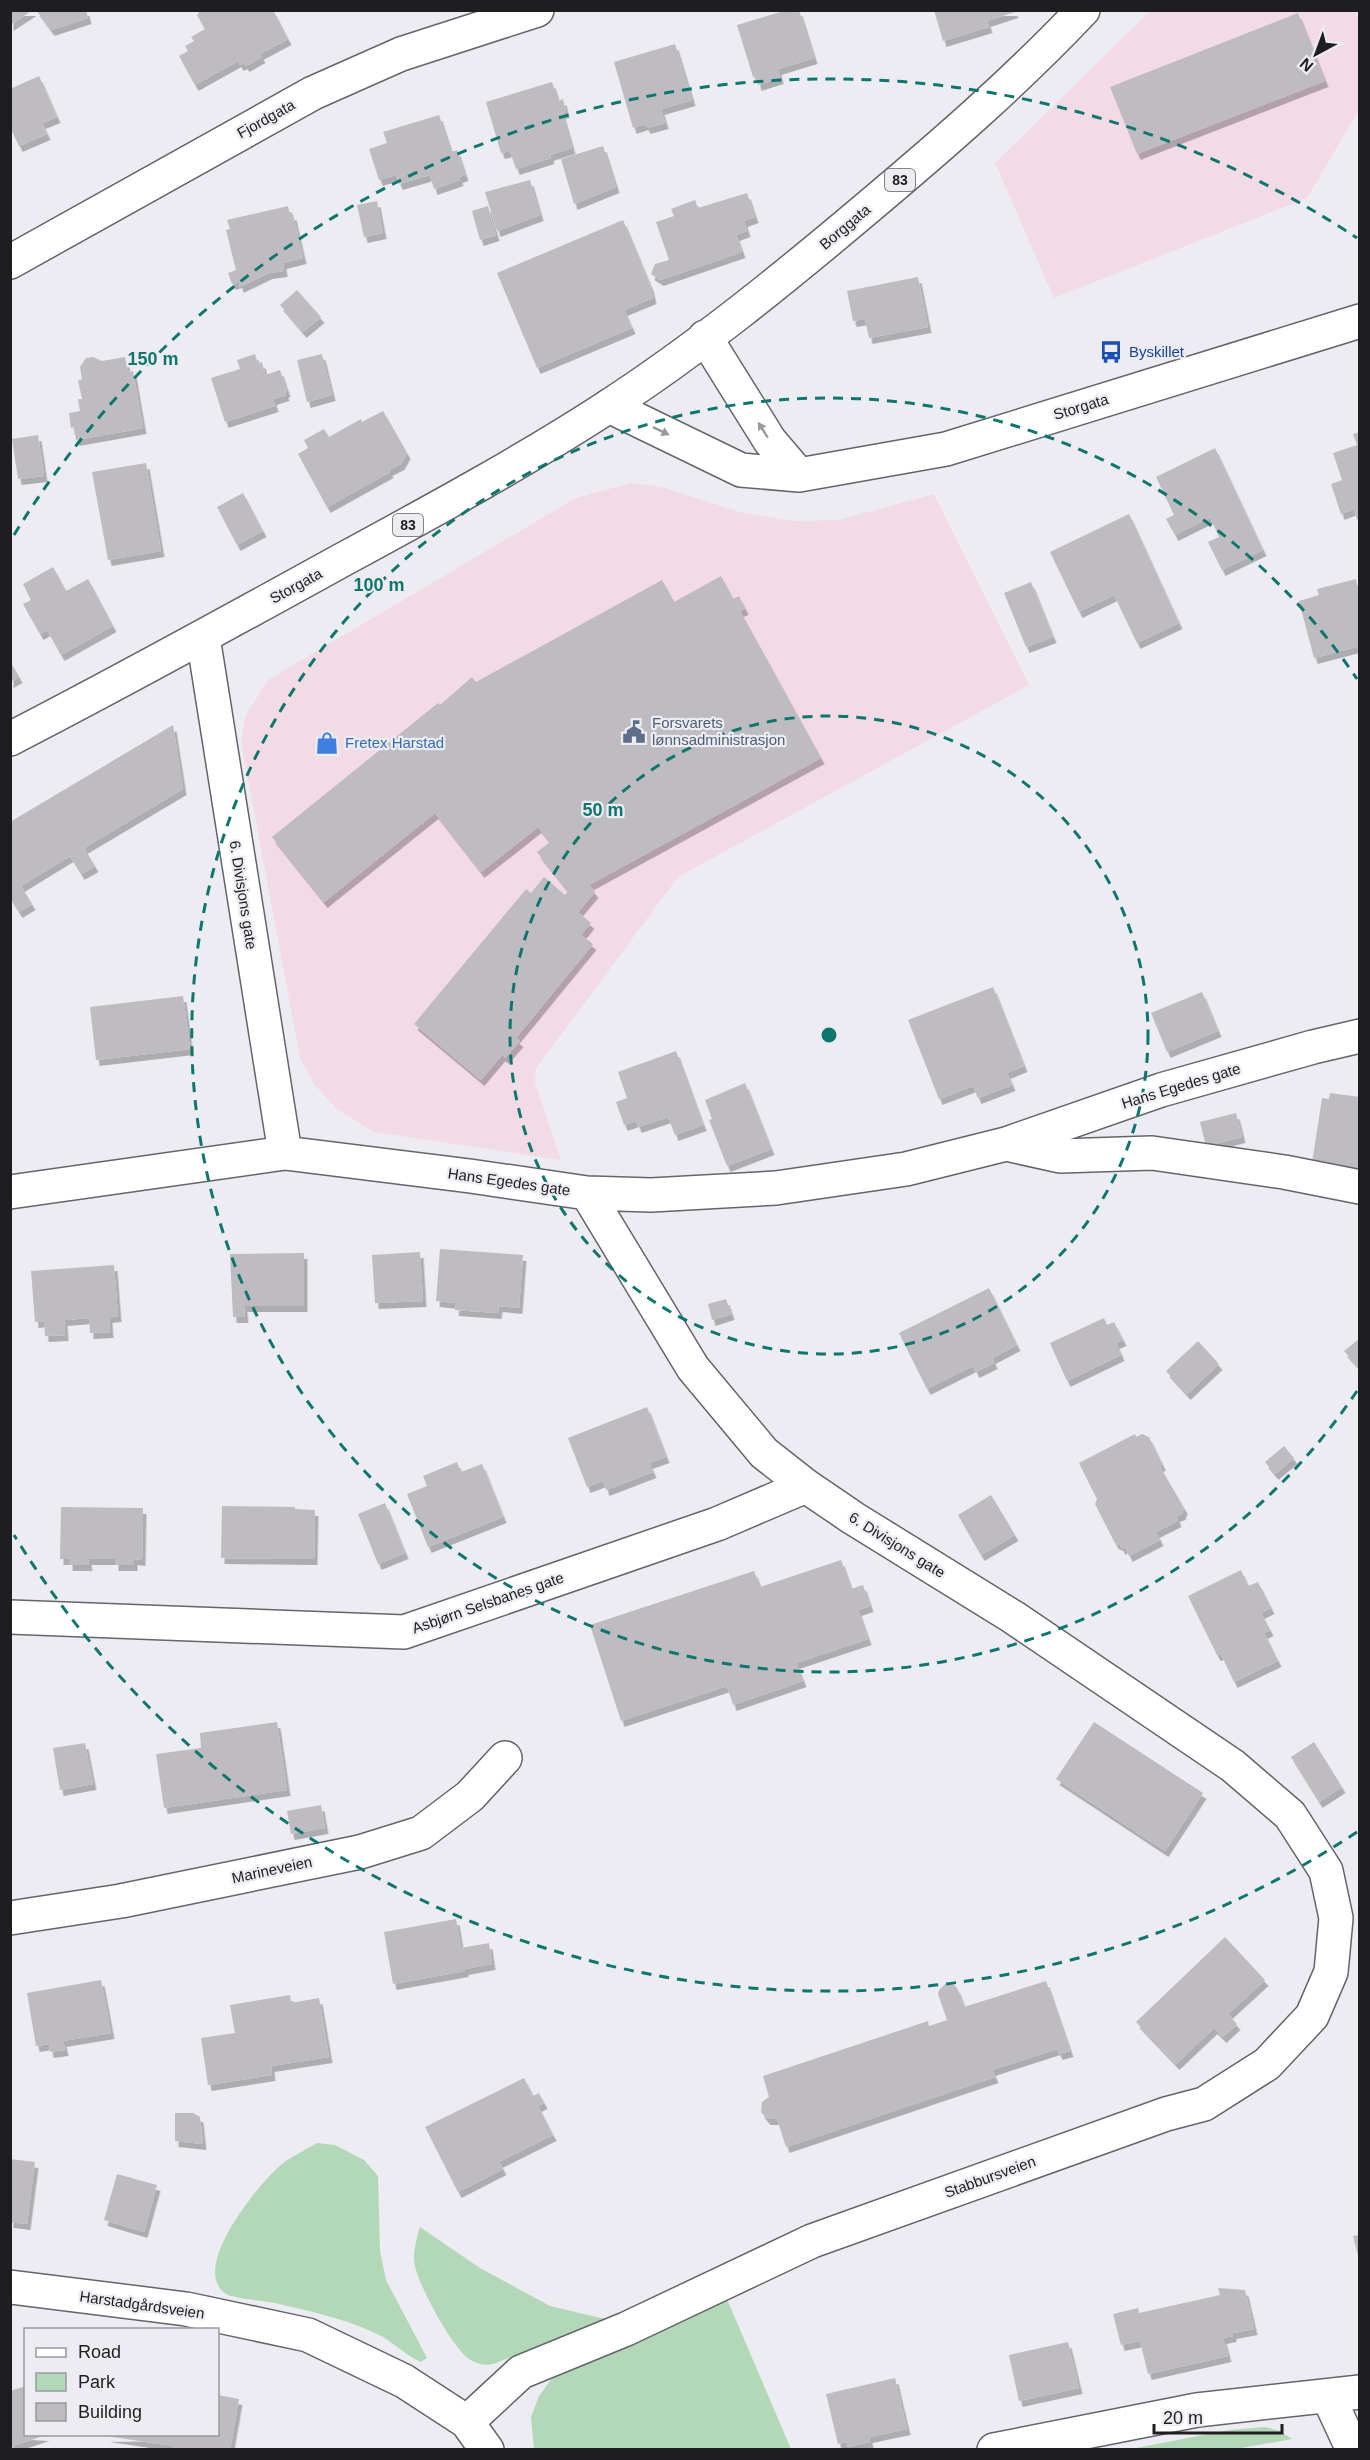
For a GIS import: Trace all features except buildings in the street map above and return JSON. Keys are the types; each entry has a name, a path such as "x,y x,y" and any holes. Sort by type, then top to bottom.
{"main road":[{"name":"Fjordgata","path":"10,262 313,93 401,54 537,10"},
{"name":"Borggata","path":"705,337 818,249 952,137 1083,10"},
{"name":"Storgata","path":"609,406 741,470 799,475 946,449 1359,321"},
{"name":"Storgata","path":"10,739 203,637 536,452 609,406 705,337"},
{"path":"705,337 770,441 799,475"},
{"name":"6. Divisjons gate","path":"203,637 285,1153"},
{"name":"Hans Egedes gate","path":"10,1192 285,1153 587,1193 651,1195 776,1188 906,1169 1006,1144 1161,1090 1359,1036"},
{"name":"Hans Egedes gate","path":"1006,1144 1060,1156 1152,1153 1284,1172 1359,1187"},
{"name":"6. Divisjons gate","path":"587,1193 693,1368 764,1453 806,1486 1013,1617 1233,1766 1290,1815"},
{"name":"Asbjørn Selsbanes gate","path":"10,1617 404,1632 717,1524 806,1486"},
{"name":"Marineveien","path":"10,1918 121,1901 349,1854 421,1833 470,1796 505,1758"},
{"name":"Stabbursveien","path":"467,2422 521,2372 626,2329 812,2241 1155,2118 1204,2104 1267,2064 1311,2016 1330,1972 1336,1918 1326,1870 1290,1815"},
{"name":"Harstadgårdsveien","path":"10,2287 186,2309 308,2335 404,2381 467,2422 488,2450"},
{"path":"994,2450 1197,2410 1359,2392"},
{"path":"1328,2396 1353,2450"}],"shaded area":[{"path":"1353,10 1359,18 1359,110 1307,198 1054,298 995,163 1150,11"},
{"path":"631,483 662,487 740,512 792,521 839,520 934,494 1029,685 678,877 536,1068 535,1082 561,1160 374,1132 337,1109 314,1084 300,1058 241,741 246,715 268,680 576,498"}],"green space":[{"path":"317,2143 335,2145 364,2160 378,2176 380,2251 386,2280 427,2358 421,2362 381,2336 363,2328 300,2309 229,2295 217,2282 216,2266 221,2247 231,2226 245,2206 282,2164"},
{"path":"420,2227 480,2268 550,2306 605,2319 496,2363 482,2364 472,2361 454,2342 420,2282 414,2259"},
{"path":"726,2297 791,2449 534,2449 531,2417 539,2396 553,2377 581,2359"},
{"path":"1265,2427 1280,2431 1292,2439 1236,2449 1131,2449 1229,2430"}],"place":[{"name":"Byskillet","path":"1111,352"},
{"name":"Forsvarets lønnsadministrasjon","path":"634,732"},
{"name":"Fretex Harstad","path":"327,743"}]}
